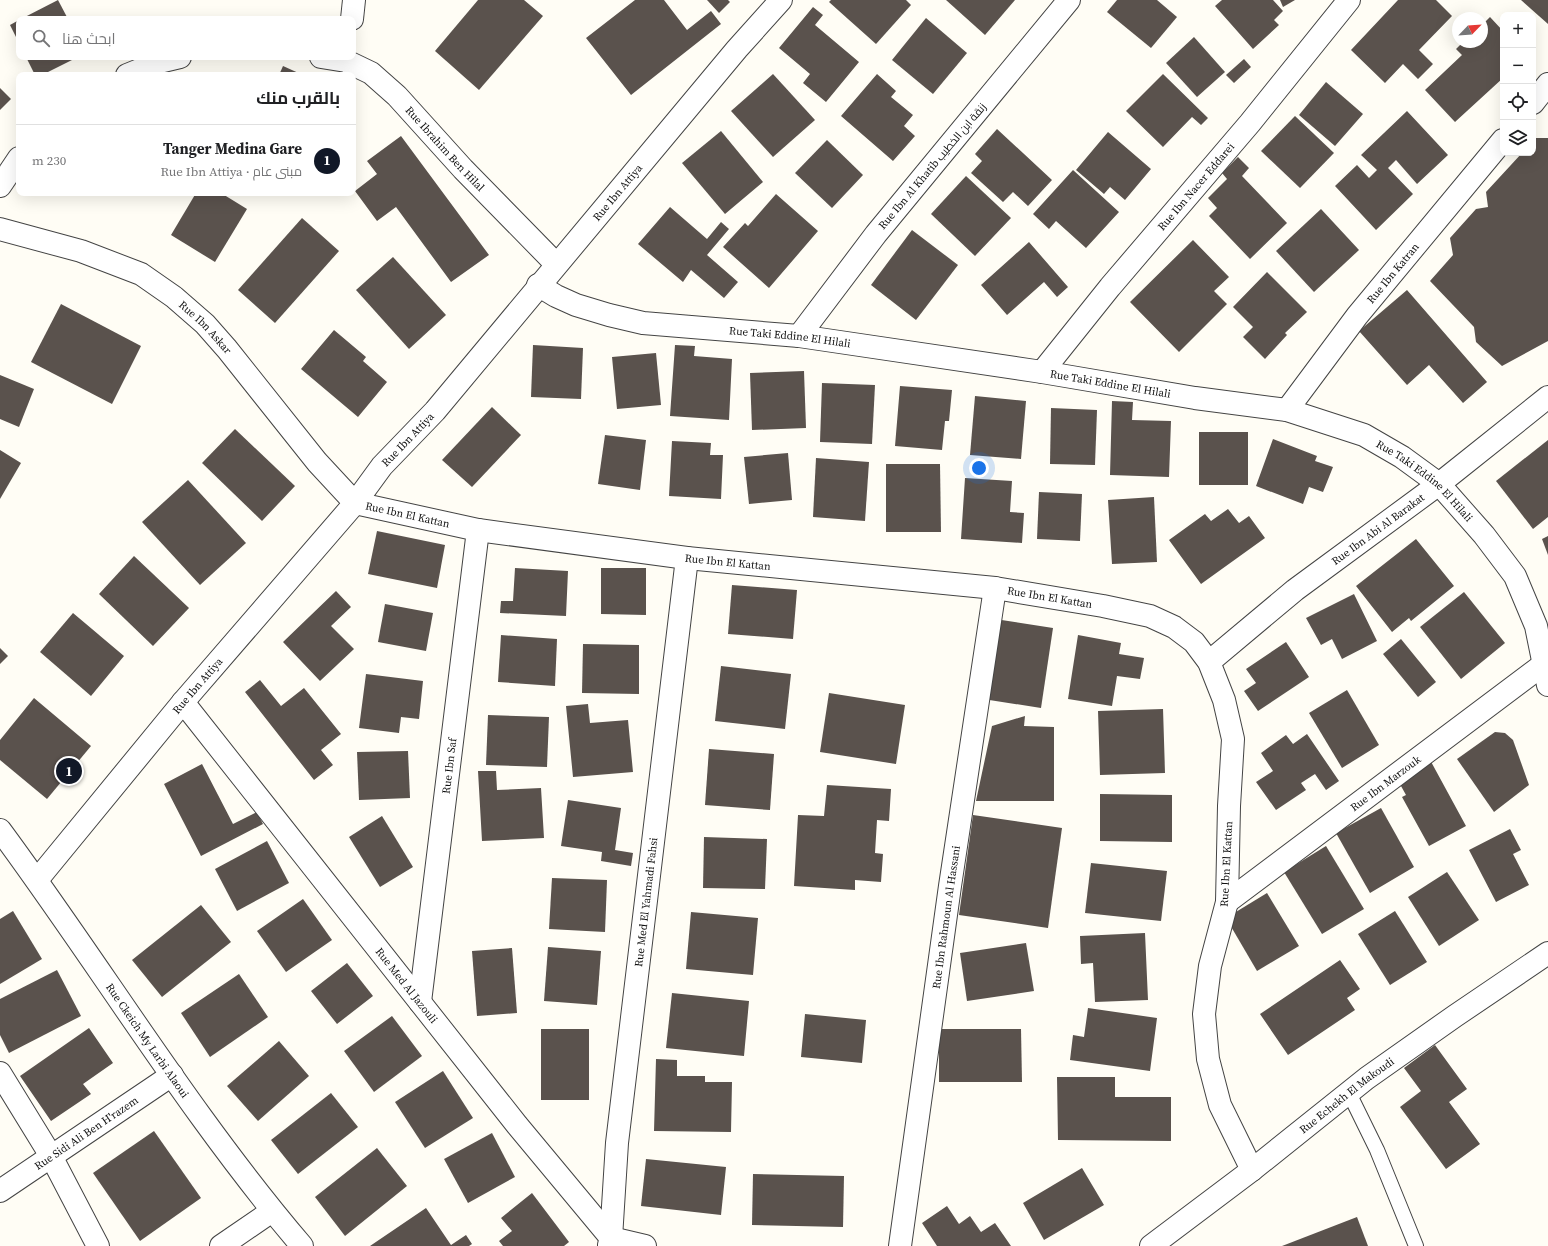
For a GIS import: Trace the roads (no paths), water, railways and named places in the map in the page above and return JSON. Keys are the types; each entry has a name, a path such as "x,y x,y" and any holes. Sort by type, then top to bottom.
{"street":[{"path":"352,16 354,0"},
{"name":"Rue Ibn Attiya","path":"37,880 183,702 355,502 382,466 435,411 538,285 737,49 781,0"},
{"name":"Rue Ibn Al Khatib زنقة ابن الخطيب","path":"799,336 876,234 1069,0"},
{"name":"Rue Ibn Nacer Eddarei","path":"1042,372 1110,287 1250,123 1349,0"},
{"path":"134,72 167,60"},
{"name":"Rue Ibrahim Ben Hilal","path":"349,60 370,73 397,96 463,169 556,264"},
{"path":"1536,99 1548,84"},
{"name":"Rue Ibn Katran","path":"1288,410 1357,316 1500,144"},
{"path":"0,186 16,162"},
{"name":"Rue Ibn Askar","path":"0,229 81,251 141,274 174,297 205,324 227,349 316,462 355,502"},
{"name":"Rue Taki Eddine El Hilali","path":"538,285 556,296 576,305 643,323 799,336 1042,372 1195,398 1288,410 1364,435 1402,457 1439,484 1484,534 1515,576 1536,626 1546,675"},
{"name":"Rue Ibn Abi Al Barakat","path":"1209,662 1295,590 1439,484 1548,397"},
{"name":"Rue Ibn El Kattan","path":"355,502 478,530 687,558 995,588 1103,606 1150,616 1174,627 1194,642 1209,662 1224,700 1233,739 1229,806 1227,902 1210,966 1204,1014 1208,1059 1220,1105 1252,1170"},
{"name":"Rue Ibn Saf","path":"420,1002 478,530"},
{"name":"Rue Med El Yahmadi Fahsi","path":"610,1242 617,1143 687,558"},
{"name":"Rue Ibn Rahmoun Al Hassani","path":"900,1246 995,588"},
{"name":"Rue Ibn Marzouk","path":"1227,902 1546,675"},
{"name":"Rue Med Al Jazouli","path":"183,702 610,1242"},
{"name":"Rue Ckeich My Larbi Alaoui","path":"0,830 37,880 172,1075 272,1211 302,1246"},
{"name":"Rue Echekh El Makoudi","path":"1151,1246 1252,1170 1349,1093 1455,1016 1548,953"},
{"path":"0,1073 51,1156 98,1246"},
{"name":"Rue Sidi Ali Ben H'razem","path":"0,1191 172,1075"},
{"path":"221,1246 272,1211"},
{"path":"610,1242 645,1246"}],"lane":[{"path":"1349,1093 1377,1150 1416,1246"}],"place":[{"name":"Tanger Medina Gare","path":"69,771"}]}
